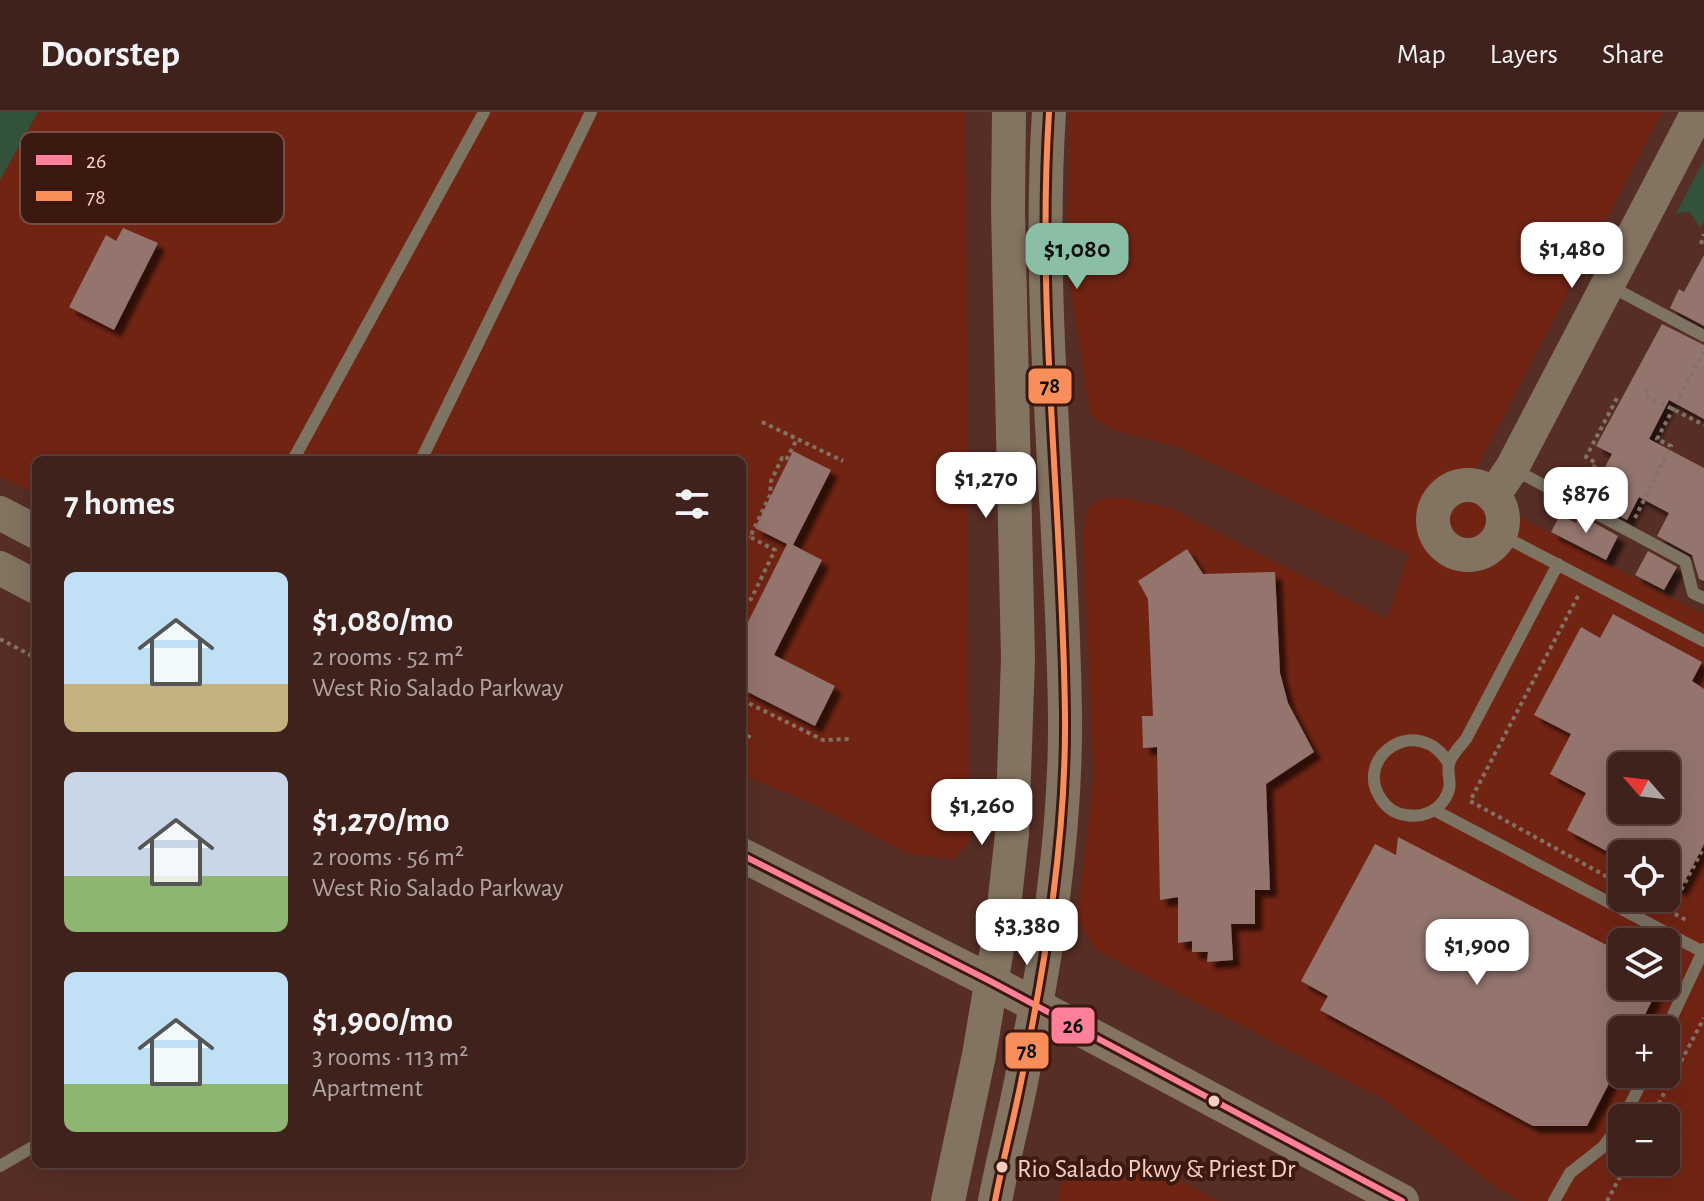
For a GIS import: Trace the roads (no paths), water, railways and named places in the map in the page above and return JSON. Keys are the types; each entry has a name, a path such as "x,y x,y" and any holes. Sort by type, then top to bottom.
{"main road":[{"path":"995,1201 1022,1077 1047,930 1063,793 1065,717 1034,469 1008,209 1009,112"},
{"path":"948,1201 979,1055 1008,873 1017,759 1018,658 1034,469 1049,112"},
{"path":"1503,482 1484,488 1473,485 1451,489 1436,505 1433,527 1445,547 1467,555 1489,548 1499,534 1503,517 1503,482 1698,112"},
{"path":"0,513 32,530"},
{"path":"0,568 32,585"},
{"path":"746,857 990,981 1402,1201"}],"lane":[{"path":"295,456 484,112"},
{"path":"423,456 591,112"},
{"path":"1608,285 1704,336"},
{"path":"1503,482 1576,503 1685,561 1693,593 1704,598"},
{"path":"1499,534 1704,641"},
{"path":"1449,764 1433,745 1421,740 1396,743 1386,750 1374,772 1375,785 1387,807 1397,813 1410,816 1434,810 1443,801 1449,790 1449,764 1466,739 1558,564"},
{"path":"1434,810 1703,950 1672,1016"},
{"path":"1554,1201 1570,1173 1608,1140"},
{"path":"0,1166 32,1147"}],"place":[{"name":"Rio Salado Pkwy & Priest Dr","path":"1002,1167"}]}
